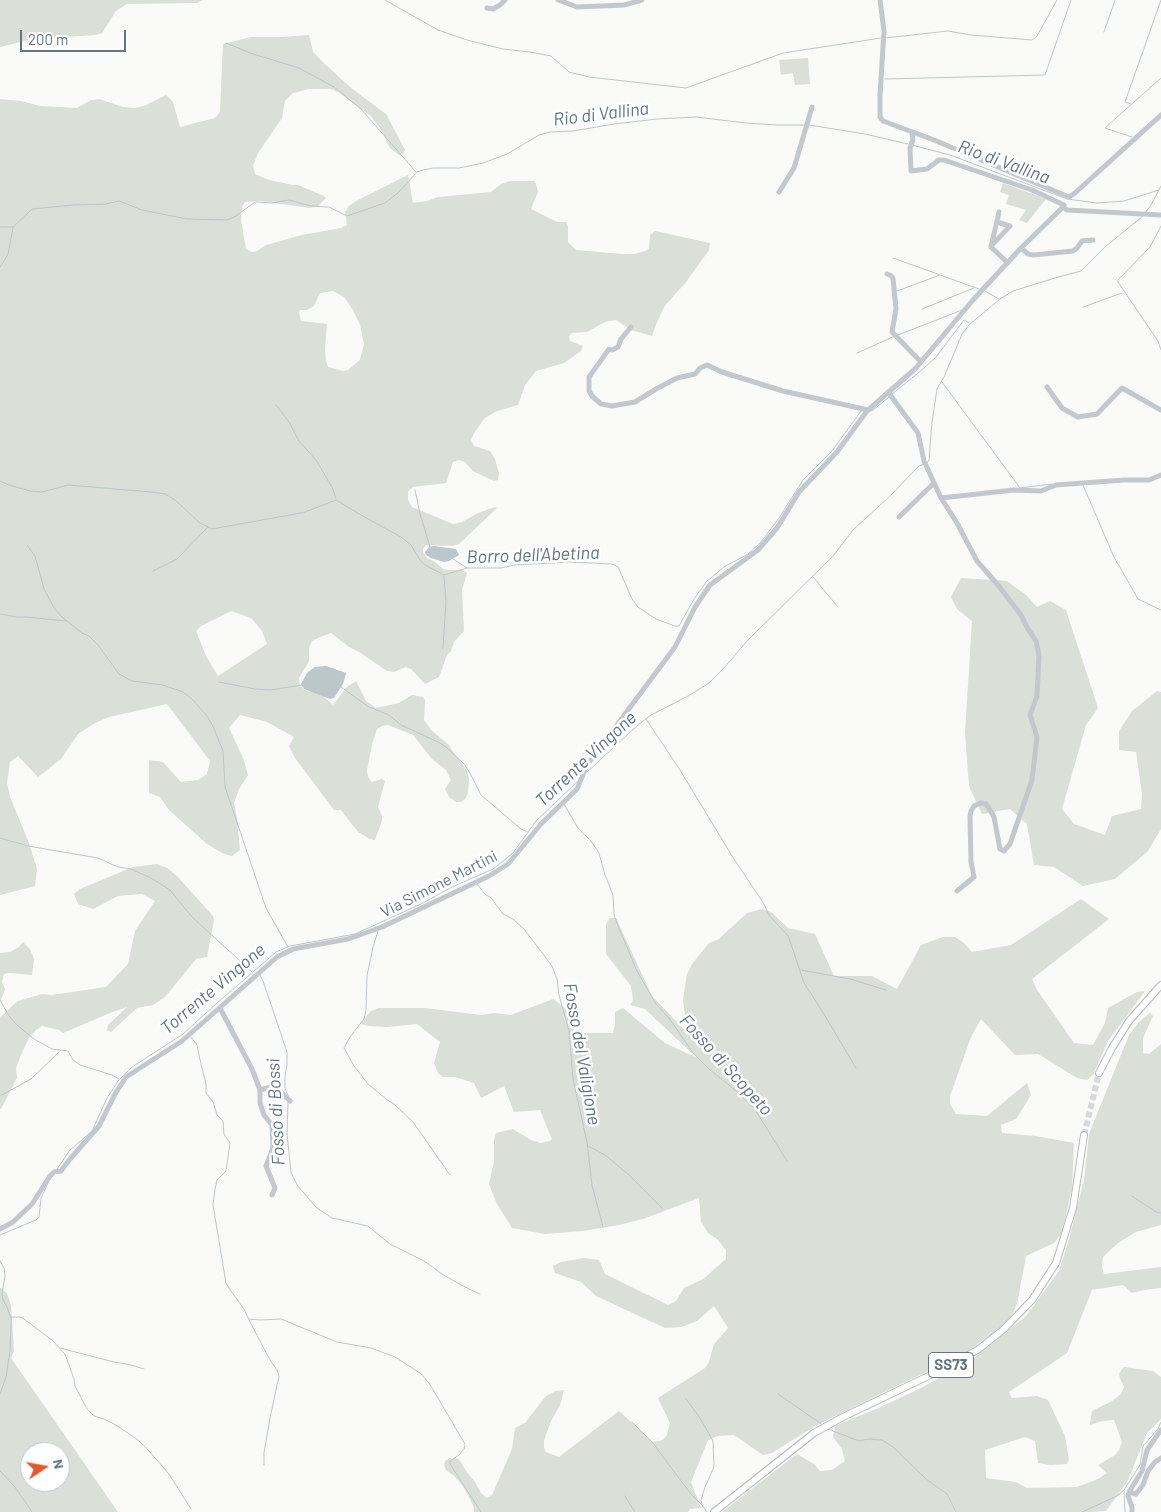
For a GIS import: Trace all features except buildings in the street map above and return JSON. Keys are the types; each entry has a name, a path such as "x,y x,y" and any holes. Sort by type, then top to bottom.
{"main road":[{"path":"1099,1073 1129,1021 1161,985"},
{"name":"SS73","path":"714,1512 814,1433 842,1417 943,1369 979,1349 1004,1329 1032,1300 1056,1263 1074,1208 1084,1135"}],"street":[{"path":"487,8 493,9 500,6 505,0"},
{"path":"558,0 577,7 624,5 642,0"},
{"path":"880,0 884,38 880,95 880,117 883,121 934,140 1067,202"},
{"path":"780,192 794,168 812,107"},
{"name":"Via Simone Martini","path":"220,1008 277,957 293,949 348,939 379,928 489,876 508,864 541,824 577,789 587,765 675,646 695,607 710,585 758,550 777,528 799,492 838,452 868,410 915,369 973,300 1075,193 1161,115"},
{"path":"912,133 911,171 927,169 939,160 944,160 1067,202"},
{"path":"1067,202 1067,210 1161,215"},
{"path":"991,247 999,212"},
{"path":"991,247 1010,226 997,222"},
{"path":"1021,248 1032,255 1074,251 1082,241 1093,240"},
{"path":"991,247 1008,263"},
{"path":"886,274 893,278 896,309 892,332 921,362"},
{"path":"631,327 618,347 612,350 609,349 589,377 589,391 602,404 612,406 635,402 656,388 677,378 695,374 700,368 707,365 722,372 782,391 868,410"},
{"path":"1047,387 1062,408 1078,416 1097,414 1122,388 1161,410"},
{"path":"888,392 918,433 924,461 934,483 977,561 1021,615 1036,641 1039,655 1037,696 1030,715 1036,737 1032,780 1010,844 1004,851 1000,849 994,817 986,804 981,803 974,806 970,817 971,862 974,877 957,891"},
{"path":"941,498 1014,490 1041,491 1056,485 1149,480 1161,475"},
{"path":"899,517 934,483"},
{"path":"0,1229 13,1222 32,1204 50,1176 62,1171 99,1126 126,1077 182,1041 220,1008 252,1069 260,1090 260,1103 264,1114 272,1125 273,1148 266,1166 275,1188 272,1196"},
{"path":"260,1090 271,1087 279,1090 289,1100"},
{"path":"1132,1512 1128,1496 1129,1492 1142,1471 1147,1450 1161,1430"},
{"path":"1129,1492 1136,1494 1143,1485 1152,1466 1161,1458"}],"shaded area":[{"path":"0,0 203,0 197,3 127,4 116,11 102,33 33,39 0,47"},
{"path":"309,35 313,52 351,88 386,114 405,150 403,154 399,155 390,148 380,128 371,116 338,92 331,89 309,89 293,93 285,101 282,118 258,153 253,166 255,174 269,180 298,185 326,198 318,206 310,208 259,201 245,202 242,207 241,220 246,249 252,252 266,245 302,235 341,228 347,225 345,212 349,206 408,175 413,203 438,197 491,192 501,184 510,181 534,181 538,192 531,209 557,222 566,222 568,242 576,250 634,254 649,249 650,235 655,231 710,243 709,250 686,282 664,307 652,336 631,330 616,320 605,322 587,332 572,333 569,336 570,341 583,346 581,351 564,363 536,371 525,385 518,405 497,411 485,418 471,440 474,446 490,451 495,459 499,474 498,480 494,481 473,471 465,462 459,460 453,462 446,483 413,487 408,491 408,500 412,507 453,524 462,522 478,513 497,508 459,544 453,546 426,545 423,549 423,553 428,559 434,561 443,569 462,570 467,573 462,590 464,631 454,642 439,677 425,684 411,669 406,667 394,672 387,671 331,633 312,641 309,648 309,661 299,678 300,686 305,690 321,694 333,705 347,687 356,681 366,701 376,708 399,703 412,695 423,697 425,700 424,720 431,730 448,744 467,771 469,779 468,793 465,799 461,802 456,802 449,797 445,789 451,780 446,770 432,759 413,735 388,725 382,726 377,729 372,744 367,771 368,777 372,782 382,779 385,781 378,807 382,821 375,840 370,839 358,832 341,810 334,810 295,758 289,746 294,737 267,722 240,715 229,728 243,758 248,775 239,789 234,803 240,850 232,856 224,854 207,844 169,810 160,797 149,793 149,760 163,762 181,782 198,780 207,774 210,761 167,704 109,717 95,723 78,734 61,759 38,777 18,756 10,762 7,783 10,797 29,843 37,869 35,886 0,895 0,99 21,101 40,106 77,108 91,100 99,99 123,107 135,108 144,106 166,95 173,102 180,127 215,118 220,112 223,44 251,37","holes":["333,291 344,297 353,310 360,325 364,344 360,360 348,370 343,371 328,367 325,350 327,324 301,321 299,313 300,310 307,310 314,306 320,293","231,611 251,618 262,631 267,644 218,676 206,656 196,631 201,626"]},
{"path":"808,58 810,84 795,85 793,73 781,75 779,60"},
{"path":"1003,183 1046,199 1027,223 1019,220 1026,210 1006,204 1009,195 1000,192"},
{"path":"429,547 456,549 459,555 444,562 431,558 425,552"},
{"path":"961,578 1007,581 1026,595 1037,607 1050,601 1066,610 1098,708 1086,725 1062,809 1074,824 1105,835 1112,816 1141,809 1142,794 1136,752 1119,750 1119,731 1132,711 1157,691 1161,692 1161,829 1148,851 1115,879 1083,886 1054,867 1034,865 1027,824 1010,809 982,814 969,786 965,733 972,621 957,609 951,597"},
{"path":"326,666 346,673 343,684 334,698 330,699 304,689 301,684 307,673 315,667"},
{"path":"157,864 167,868 177,876 213,916 214,920 207,957 196,959 165,997 153,1005 137,1008 111,1032 107,1030 108,1025 127,1007 63,1033 59,1030 42,1026 36,1030 29,1038 20,1057 16,1068 17,1078 0,1109 0,1017 18,1001 42,994 51,995 106,987 128,964 135,931 155,901 142,894 118,896 93,909 78,904 74,894 80,889 133,867"},
{"path":"1081,899 1109,919 1032,979 1037,990 1074,1043 1093,1045 1105,1023 1108,1008 1137,992 1145,991 1108,1041 1093,1075 1087,1080 1077,1078 1038,1054 1015,1055 981,1019 971,1037 950,1096 950,1104 956,1114 987,1116 1027,1083 1031,1095 1016,1119 1001,1125 1002,1133 1036,1136 1074,1143 1072,1188 1062,1233 1054,1243 1026,1256 1017,1304 1009,1321 967,1352 815,1426 772,1453 763,1455 734,1435 718,1436 708,1440 691,1482 701,1508 690,1509 688,1512 474,1512 474,1507 463,1486 446,1470 445,1461 450,1458 459,1459 481,1493 487,1498 492,1495 512,1449 515,1428 525,1423 546,1396 556,1391 564,1390 560,1405 550,1423 544,1441 546,1452 559,1457 619,1411 653,1442 663,1440 667,1435 670,1423 658,1398 705,1368 709,1362 714,1344 728,1328 714,1306 697,1321 681,1327 665,1328 596,1296 581,1282 555,1273 553,1266 561,1262 584,1258 599,1260 605,1274 668,1305 676,1301 684,1288 703,1279 726,1259 726,1250 717,1239 708,1233 701,1222 699,1198 643,1219 583,1231 545,1234 512,1228 497,1204 489,1184 494,1162 494,1140 496,1133 513,1129 540,1143 550,1141 552,1139 540,1110 514,1112 504,1086 481,1098 474,1083 455,1077 443,1077 438,1073 434,1063 440,1042 417,1024 387,1027 360,1024 371,1011 379,1008 425,1008 481,1015 494,1013 511,1015 553,999 566,1009 574,1033 613,1033 615,1012 623,1008 665,1043 697,1058 645,1009 630,1005 633,1000 631,986 606,954 606,924 610,918 616,918 652,996 693,1039 685,1015 683,1000 687,974 692,964 709,943 719,939 747,913 762,909 771,912 788,928 815,934 834,976 872,976 897,989 921,945 943,937 955,937 972,952 1011,945"},
{"path":"23,942 30,949 34,959 32,975 4,974 2,982 5,989 0,1002 0,953 10,952 19,947"},
{"path":"1150,1013 1153,1016 1143,1038 1143,1053 1149,1054 1161,1044 1161,1225 1136,1232 1118,1243 1103,1257 1102,1266 1104,1274 1161,1267 1161,1288 1132,1293 1123,1285 1092,1290 1067,1353 1009,1392 1012,1398 1037,1396 1048,1400 1065,1436 1069,1460 1067,1464 1050,1465 1038,1463 1035,1441 1025,1437 985,1450 986,1478 1016,1482 1027,1488 1077,1487 1098,1479 1107,1473 1098,1465 1115,1455 1122,1442 1114,1420 1090,1425 1092,1411 1121,1394 1124,1387 1119,1374 1124,1367 1153,1371 1161,1377 1161,1419 1147,1433 1128,1480 1106,1511 722,1512 797,1454 814,1464 820,1471 832,1470 845,1461 842,1449 833,1437 835,1426 921,1388 974,1358 1026,1316 1059,1271 1084,1180 1089,1134 1129,1035 1139,1022"},
{"path":"0,1288 7,1293 11,1306 14,1351 11,1358 69,1442 20,1442 20,1492 70,1492 70,1443 118,1512 0,1512"}],"waterway":[{"path":"385,0 438,30 503,49 551,56 569,72 589,77 686,88 783,53 881,38"},
{"path":"885,38 948,31 971,35 1032,40 1037,36 1057,0"},
{"path":"885,79 1045,75 1071,0"},
{"path":"1104,32 1115,0"},
{"path":"1131,104 1125,102 1161,0"},
{"path":"226,43 253,54 299,68 334,87 361,109 416,172"},
{"path":"1132,137 1105,128 1161,78"},
{"name":"Rio di Vallina","path":"13,227 32,209 106,204 119,201 142,210 187,219 227,220 236,216 255,202 272,203 289,200 311,206 329,207 347,216 385,203 398,193 417,172 433,168 459,168 483,163 507,154 539,135 550,132 573,131 657,119 696,117 746,123 805,125"},
{"name":"Rio di Vallina","path":"809,125 865,134 908,144"},
{"name":"Rio di Vallina","path":"912,145 950,155 1067,199 1097,203 1124,201 1159,190"},
{"name":"Torrente Vingone","path":"1145,213 1161,186"},
{"name":"Torrente Vingone","path":"927,463 929,460 937,389 962,334 970,324 1000,299 1013,291 1081,271 1105,247 1143,216"},
{"path":"1161,226 1150,247 1118,280 1158,341 1161,350"},
{"path":"0,227 13,227"},
{"path":"0,267 8,254 13,228"},
{"path":"893,258 979,289"},
{"path":"897,291 940,275"},
{"path":"922,309 974,288"},
{"path":"983,290 999,299"},
{"path":"1083,307 1122,293"},
{"path":"898,335 962,310"},
{"name":"Borro dell'Abetina","path":"892,394 936,357 964,320 969,323"},
{"path":"857,353 895,336"},
{"path":"942,382 1020,488 1052,484"},
{"name":"Borro dell'Abetina","path":"870,411 889,397"},
{"path":"276,405 289,422 299,441 316,460 333,489 336,499"},
{"name":"Borro dell'Abetina","path":"0,481 30,491 42,492 68,485 165,494 175,500 200,523 212,529 305,512 336,500 401,537 411,545 425,565 444,575 467,568 501,568 514,565 570,562 612,564 618,567 632,599 638,607 656,619 679,626 706,582 724,567 748,554 761,542 803,480 832,451 861,411"},
{"name":"Torrente Vingone","path":"586,773 651,715 709,683 747,641 833,556 853,530 919,466 924,464"},
{"path":"1083,485 1114,557 1138,599 1161,610"},
{"path":"415,490 430,547"},
{"path":"153,571 177,559 208,527"},
{"path":"27,545 35,556 44,589 54,608 62,617 82,633 89,636 98,645 119,674 132,681 163,685 183,692 207,716 223,751 225,787 266,908 288,947"},
{"path":"453,559 467,568"},
{"path":"443,649 446,602 444,576"},
{"path":"813,577 838,607"},
{"path":"0,614 66,621"},
{"path":"219,682 270,690 302,685"},
{"path":"341,687 369,707 389,715 401,725 446,747 465,765 481,795 521,829 528,832"},
{"path":"646,719 680,770 769,915 788,936 804,983 856,1068"},
{"name":"Torrente Vingone","path":"93,1129 107,1098 118,1081 132,1067 183,1034 276,952 290,946 355,934 493,869 513,853 536,821 578,781"},
{"name":"Fosso di Scopeto","path":"564,804 578,828 591,841 599,853 613,895 614,915 637,971 656,1004 669,1018 693,1053 754,1108 787,1161"},
{"path":"0,838 28,846 98,858 151,878 170,890 192,917 252,972"},
{"name":"Fosso del Valigione","path":"477,884 503,914 513,919 524,929 552,966 557,979 559,995 569,1031 573,1079 587,1142 592,1185 603,1227"},
{"path":"378,931 367,976 364,1019 344,1048 354,1066 368,1084 413,1122 450,1175"},
{"path":"801,970 850,979 886,990"},
{"name":"Fosso di Bossi","path":"260,975 287,1052 285,1088 288,1096"},
{"path":"0,1000 9,1016 34,1039 52,1049 68,1051 73,1060 80,1065 119,1079"},
{"path":"191,1037 197,1045 206,1084 206,1093 213,1102 217,1115 223,1121 224,1134 230,1143 226,1171 217,1180 213,1205 226,1283 244,1309 279,1376 264,1453 264,1465"},
{"path":"0,1096 31,1079 59,1052"},
{"name":"Fosso di Bossi","path":"288,1102 287,1134 291,1172 297,1185 317,1208 332,1218 368,1226 390,1244 424,1261 445,1276 480,1294"},
{"name":"Torrente Vingone","path":"57,1169 70,1150 91,1132"},
{"path":"588,1146 605,1155 628,1174 663,1209"},
{"name":"Torrente Vingone","path":"0,1235 39,1217 41,1198 48,1183"},
{"path":"1132,1196 1156,1212 1161,1213"},
{"path":"0,1261 4,1268 5,1276 3,1300 11,1318 10,1351 6,1377 0,1394"},
{"path":"10,1317 24,1319 53,1341 65,1354 75,1386 87,1409 94,1416 116,1425 138,1440 169,1474 191,1509"},
{"path":"249,1319 281,1319 337,1342 371,1348 395,1357 420,1373 429,1383 465,1444 464,1449 450,1461 450,1464 481,1512"},
{"path":"60,1348 144,1369"},
{"path":"778,1394 823,1425"},
{"path":"686,1399 700,1418 713,1441 714,1467 705,1487 701,1500 702,1504"},
{"path":"632,1422 653,1443 691,1494 707,1512"},
{"path":"1082,1512 1117,1496 1124,1490 1140,1465 1143,1446 1158,1429 1161,1422"},
{"path":"828,1429 859,1441 868,1439 882,1440 893,1447 926,1479 947,1494 956,1512"},
{"path":"0,1471 15,1487 32,1512"},
{"path":"1124,1491 1125,1512"},
{"path":"625,1496 635,1512"}],"tunnel":[{"path":"1084,1135 1099,1073"}]}
